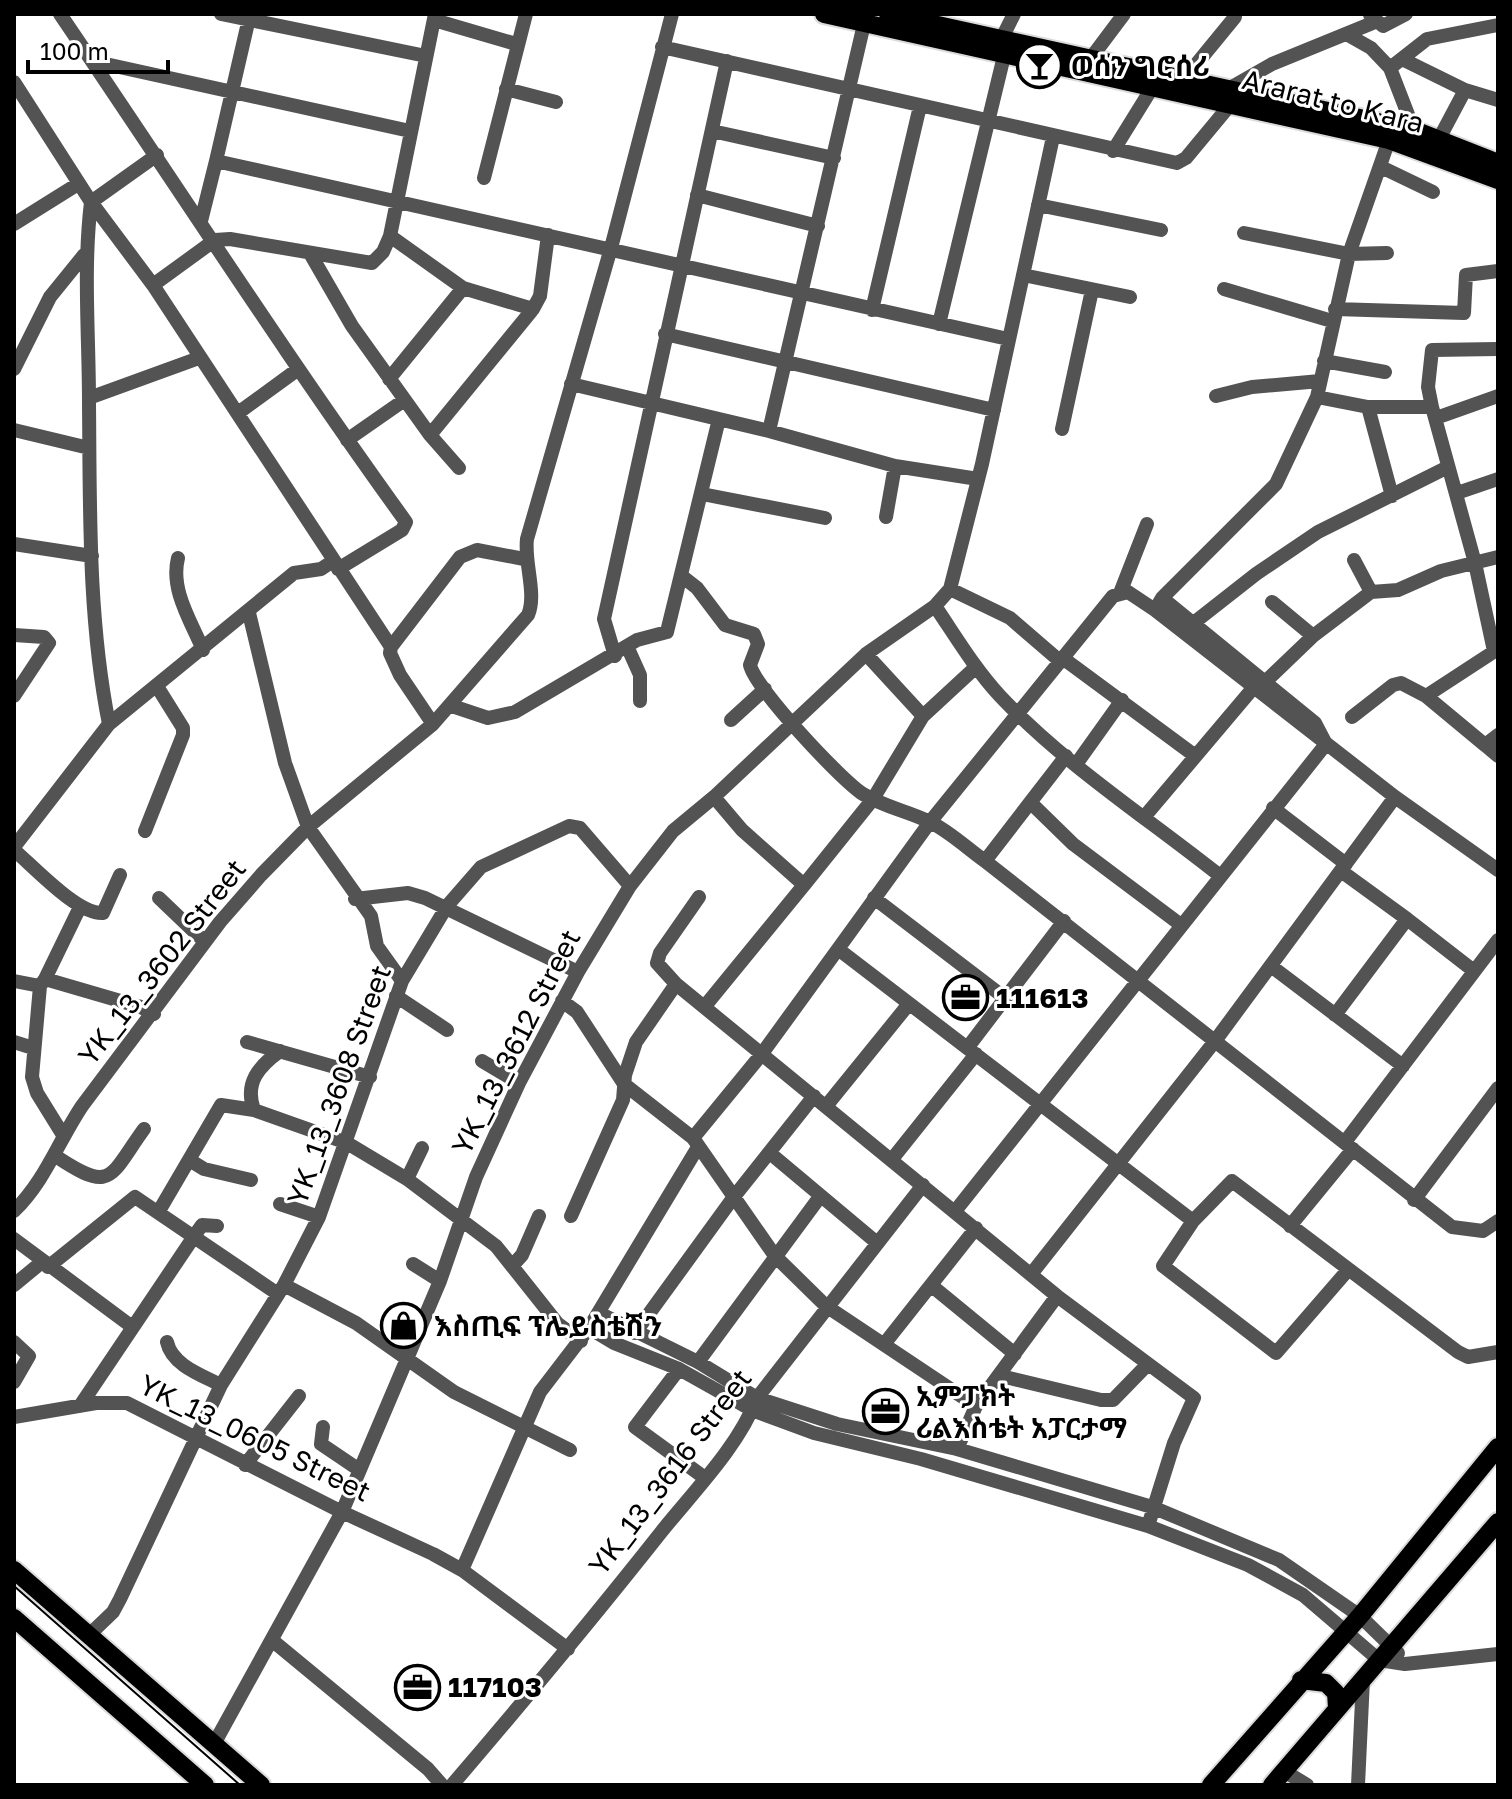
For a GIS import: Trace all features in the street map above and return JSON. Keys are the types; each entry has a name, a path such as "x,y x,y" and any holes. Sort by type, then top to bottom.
{"main road":[{"name":"Ararat to Kara","path":"824,14 864,24 1003,47 1091,58 1185,78 1230,96"},
{"name":"Ararat to Kara","path":"888,14 1152,88 1230,96 1287,109 1414,130 1498,163"},
{"name":"Ararat to Kara","path":"1287,109 1389,140 1498,180"},
{"path":"1211,1785 1360,1616 1498,1447"},
{"path":"1278,1778 1498,1522"},
{"path":"14,1570 261,1785"},
{"path":"14,1618 205,1785"},
{"path":"1301,1680 1326,1683 1336,1693 1337,1708"}],"street":[{"path":"60,14 405,526 336,565 294,573 158,688 109,724 14,849 80,907 103,913 120,875"},
{"path":"221,14 250,17 426,56"},
{"path":"484,178 526,14"},
{"path":"433,724 400,675 390,653 391,647 460,557 477,550 524,559 611,248 672,14"},
{"path":"939,324 1003,47 1014,14"},
{"path":"1091,58 1124,14"},
{"path":"662,47 1177,163 1186,158 1230,96 1272,64 1348,35 1372,18 1383,26 1406,14"},
{"path":"201,221 250,17"},
{"path":"153,285 215,240 230,239 372,263 383,252 390,236 434,17 516,44"},
{"path":"1185,78 1235,17"},
{"path":"769,431 864,24"},
{"path":"1396,64 1413,46 1427,39 1498,25"},
{"path":"1348,35 1396,64 1498,100"},
{"path":"92,61 232,89 410,131"},
{"path":"640,701 640,675 621,651 604,619 649,402 727,61"},
{"path":"1396,64 1414,130"},
{"path":"14,82 78,184 153,285 391,647"},
{"path":"1113,151 1152,88"},
{"path":"506,89 556,102"},
{"path":"1439,139 1465,90"},
{"path":"872,310 920,106"},
{"path":"712,131 834,158"},
{"path":"1053,137 994,410 950,589 1010,618 1194,755"},
{"path":"1158,604 1276,484 1317,397 1349,254 1389,140"},
{"path":"109,724 99,664 92,556 84,255 91,202 157,155"},
{"path":"216,161 611,248 681,268 1008,339"},
{"path":"1381,167 1433,192"},
{"path":"14,224 78,184"},
{"path":"697,195 818,226"},
{"path":"1038,205 1161,230"},
{"path":"1244,233 1349,254 1387,253"},
{"path":"430,435 533,309 540,296 548,235"},
{"path":"390,236 463,288 533,309"},
{"path":"14,369 50,297 84,255"},
{"path":"311,255 352,326 403,401 459,468"},
{"path":"1224,289 1334,315 1462,313 1467,308 1466,275 1498,271"},
{"path":"1023,275 1130,297"},
{"path":"389,379 463,288"},
{"path":"1062,429 1092,290"},
{"path":"665,334 994,410"},
{"path":"1426,696 1496,650 1428,387 1432,350 1498,349"},
{"path":"89,398 199,358"},
{"path":"1324,361 1385,372"},
{"path":"238,413 297,370"},
{"path":"1216,396 1252,387 1320,381"},
{"path":"571,384 769,431 895,466 978,479"},
{"path":"1317,397 1368,407 1434,412 1498,396"},
{"path":"347,440 403,401"},
{"path":"1368,407 1392,496"},
{"path":"452,706 488,718 515,712 621,651 667,632 683,577 719,419"},
{"path":"14,430 89,448"},
{"path":"886,517 895,466"},
{"path":"1191,625 1256,574 1318,532 1448,467"},
{"path":"1457,493 1498,479"},
{"path":"702,494 825,518"},
{"path":"1120,593 1147,524"},
{"path":"14,544 92,556"},
{"path":"1145,816 1194,755 1259,685 1313,636 1371,592 1398,590 1441,571 1498,557"},
{"path":"178,558 174,575 176,587 203,650"},
{"name":"YK_13_3602 Street","path":"14,1211 41,1182 63,1135 205,942 261,875 308,827 452,706 528,615 531,602 524,559"},
{"path":"1354,560 1371,592"},
{"path":"683,577 709,601 725,625 754,634 758,644 751,671 793,724 859,792 930,822 985,861 1414,1200 1460,1230 1483,1231 1498,1221"},
{"name":"YK_13_3612 Street","path":"214,1744 342,1512 440,1281 476,1177 519,1083 578,972 630,886 673,831 714,797 866,654 935,606 950,589"},
{"path":"462,1570 540,1392 599,1313 696,1142 930,822 1113,596 1128,592 1158,604 1191,625 1326,744 1498,870"},
{"path":"1272,602 1313,636"},
{"path":"1158,604 1259,685"},
{"path":"935,606 976,667 1016,713 1219,875"},
{"path":"249,613 262,680 285,763 308,827 355,899 371,916 377,946 402,981"},
{"path":"14,635 44,637 49,643 14,696"},
{"path":"866,654 923,716"},
{"path":"705,1006 873,799 923,716 976,667"},
{"path":"1352,717 1393,685 1408,684 1498,756"},
{"path":"145,831 183,735 183,728 158,688"},
{"path":"731,720 765,689"},
{"path":"985,861 1031,803 1122,700"},
{"path":"1485,745 1498,735"},
{"path":"956,1210 1326,744"},
{"path":"714,797 742,830 804,885"},
{"path":"1032,1273 1215,1041 1395,797"},
{"path":"1031,803 1073,844 1181,925"},
{"path":"1273,808 1474,971"},
{"name":"YK_13_3608 Street","path":"194,1436 221,1385 281,1290 319,1217 402,981 447,906 481,867 569,826 580,828 630,886"},
{"path":"355,899 408,893 447,906 578,972"},
{"path":"699,897 660,953 657,963 676,984 893,1158 1057,1296 1194,1398 1152,1507 1148,1526"},
{"path":"159,898 205,942"},
{"path":"874,898 1005,998"},
{"path":"63,1135 37,1093 32,1077 33,1048 42,982 80,907"},
{"path":"1335,1015 1407,919"},
{"path":"893,1158 972,1051 1005,998 1064,921"},
{"path":"1290,1226 1403,1066 1498,940"},
{"path":"838,949 1193,1221"},
{"path":"1271,966 1403,1066"},
{"path":"14,981 42,982 141,1007 154,1014"},
{"path":"571,1216 623,1100 624,1084 636,1042 676,984"},
{"path":"396,996 447,1030"},
{"path":"562,1001 577,1012 624,1084 696,1142 775,1256 826,1306 976,1406"},
{"path":"827,1105 908,1005"},
{"path":"14,1042 33,1048"},
{"path":"247,1042 370,1077"},
{"path":"254,1110 251,1093 255,1074 262,1063 280,1051"},
{"path":"482,1061 519,1083"},
{"path":"1414,1200 1498,1088"},
{"path":"635,1333 733,1198 814,1096"},
{"path":"159,1211 221,1105 254,1110 347,1143 407,1179 463,1220 513,1265 558,1324 679,1369 814,1433 921,1459 1148,1526 1262,1572 1303,1595 1379,1660 1405,1664 1498,1654"},
{"path":"54,1155 85,1175 105,1177 119,1168 144,1129"},
{"path":"407,1179 422,1148"},
{"path":"771,1154 819,1198 876,1242"},
{"path":"191,1161 204,1169 251,1180"},
{"path":"1348,1270 1276,1353 1165,1270 1164,1261 1193,1221 1232,1181 1468,1357 1498,1352"},
{"name":"YK_13_3616 Street","path":"452,1785 568,1649 705,1478 826,1306 923,1185"},
{"path":"14,1285 39,1259 135,1197 281,1290 347,1317 404,1360 454,1392 570,1450"},
{"path":"698,1362 819,1198"},
{"path":"280,1204 319,1217"},
{"path":"513,1265 522,1255 539,1216"},
{"path":"80,1406 131,1326 202,1225 217,1226"},
{"path":"885,1343 976,1228"},
{"path":"14,1239 131,1326"},
{"path":"413,1264 440,1281"},
{"path":"932,1286 1015,1354"},
{"path":"957,1449 976,1406 1057,1296"},
{"path":"599,1313 698,1362 755,1404 957,1449 1152,1507 1279,1560 1360,1616 1393,1644 1405,1664"},
{"path":"14,1342 26,1351 29,1361 14,1382"},
{"path":"167,1342 176,1358 221,1385"},
{"path":"1001,1376 1101,1400 1113,1400 1148,1364"},
{"path":"679,1369 635,1427 705,1478"},
{"path":"245,1465 299,1396"},
{"name":"YK_13_0605 Street","path":"15,1412 127,1403 245,1465 462,1570 568,1649"},
{"path":"323,1427 321,1444 358,1469"},
{"path":"89,1635 103,1623 120,1599 194,1436"},
{"path":"273,1641 428,1769 442,1785"},
{"path":"1358,1785 1363,1679"},
{"path":"1278,1778 1307,1785"}],"tram line":[{"path":"14,1586 240,1785"}],"place":[{"name":"ወሰን ግሮሰሪ","path":"1040,66"},
{"name":"111613","path":"965,998"},
{"name":"እስጢፍ ፕሌይስቴሽን","path":"403,1326"},
{"name":"ኢምፓክት ሪልእስቴት አፓርታማ","path":"885,1412"},
{"name":"117103","path":"417,1687"}]}
